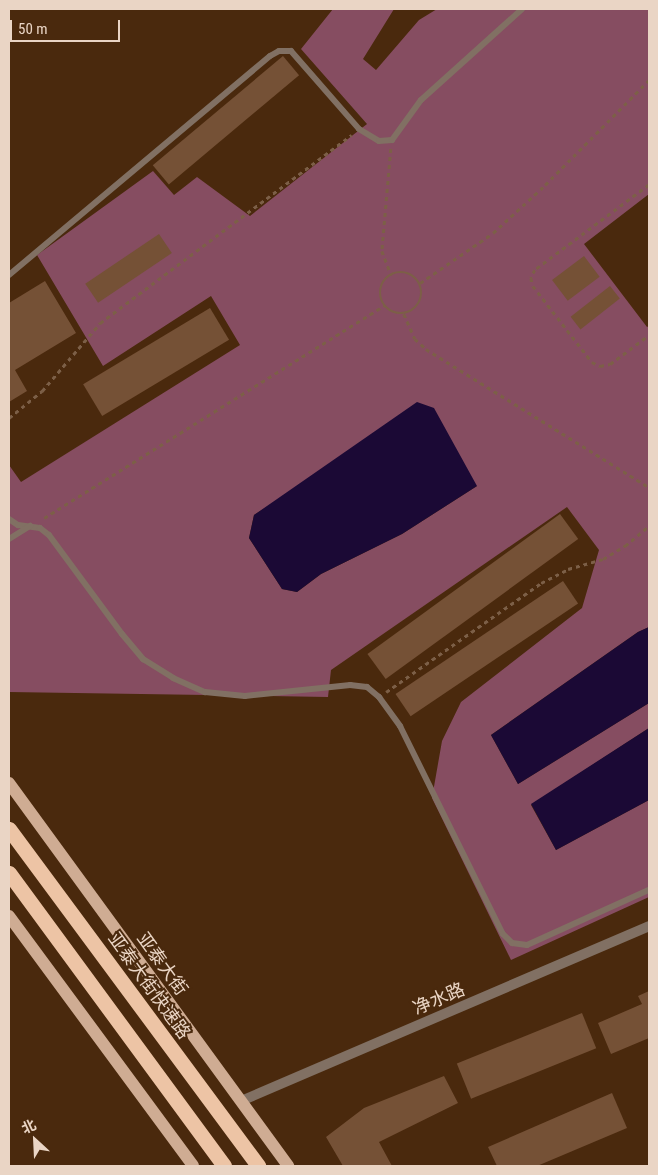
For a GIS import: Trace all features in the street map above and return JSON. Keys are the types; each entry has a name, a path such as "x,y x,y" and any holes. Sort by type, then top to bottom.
{"highway":[{"path":"9,817 11,831"},
{"name":"亚泰大街快速路","path":"11,831 258,1166"},
{"path":"9,873 224,1166"}],"main road":[{"name":"亚泰大街","path":"9,783 288,1166"},
{"path":"9,916 193,1166"}],"street":[{"name":"净水路","path":"241,1101 649,926"}],"lane":[{"path":"9,275 270,56 279,51 291,51 359,129 379,141 392,140 420,100 522,9"},
{"path":"9,519 18,525 40,528 49,535 122,634 143,659 173,678 205,692 237,696 350,685 367,688 379,698 400,726 503,934 512,943 527,945 649,890"},
{"path":"9,539 30,526"}],"path":[{"path":"420,283 494,233 546,185 649,80"},
{"path":"9,418 42,391 100,323 359,129"},
{"path":"391,275 382,251 392,140"},
{"path":"649,184 535,270 531,278 533,286 592,362 600,366 610,364 649,335"},
{"path":"410,274 420,283 422,296 416,308 404,314 391,311 385,305 381,295 382,288 391,275 410,274"},
{"path":"30,526 385,305"},
{"path":"404,314 415,339 426,349 649,488"},
{"path":"379,698 541,583 568,569 603,559 625,546 649,526"}],"shaded area":[{"path":"333,9 394,9 363,59 376,70 419,20 437,9 649,9 649,194 584,244 647,327 649,326 649,627 638,632 491,735 518,784 649,703 649,728 531,805 556,850 649,800 649,897 511,960 432,798 442,741 461,702 582,608 599,550 567,507 331,670 328,697 9,692 9,465 21,482 240,345 211,296 103,366 37,255 153,171 174,195 197,177 250,216 367,124 301,49","holes":["477,486 402,534 321,574 297,592 282,589 249,538 254,515 296,488"]},
{"path":"417,402 434,408 477,486 402,534 321,574 297,592 282,589 249,538 254,515"},
{"path":"649,627 649,703 518,784 491,735 638,632"},
{"path":"649,728 649,800 556,850 531,804"}],"building":[{"path":"283,56 299,75 169,184 153,165"},
{"path":"159,234 172,253 98,303 85,284"},
{"path":"584,256 600,277 568,301 552,280"},
{"path":"45,281 76,333 15,370 27,391 9,402 9,303"},
{"path":"610,286 620,299 580,329 571,317"},
{"path":"210,308 229,340 102,416 83,384"},
{"path":"560,514 578,539 386,679 367,654"},
{"path":"563,581 578,603 411,716 396,694"},
{"path":"649,991 649,1038 611,1054 598,1023 642,1004 638,996"},
{"path":"582,1013 596,1048 471,1099 457,1064"},
{"path":"444,1076 458,1103 379,1142 392,1166 343,1166 326,1137 364,1108"},
{"path":"612,1093 627,1128 537,1166 497,1166 488,1147"}]}
